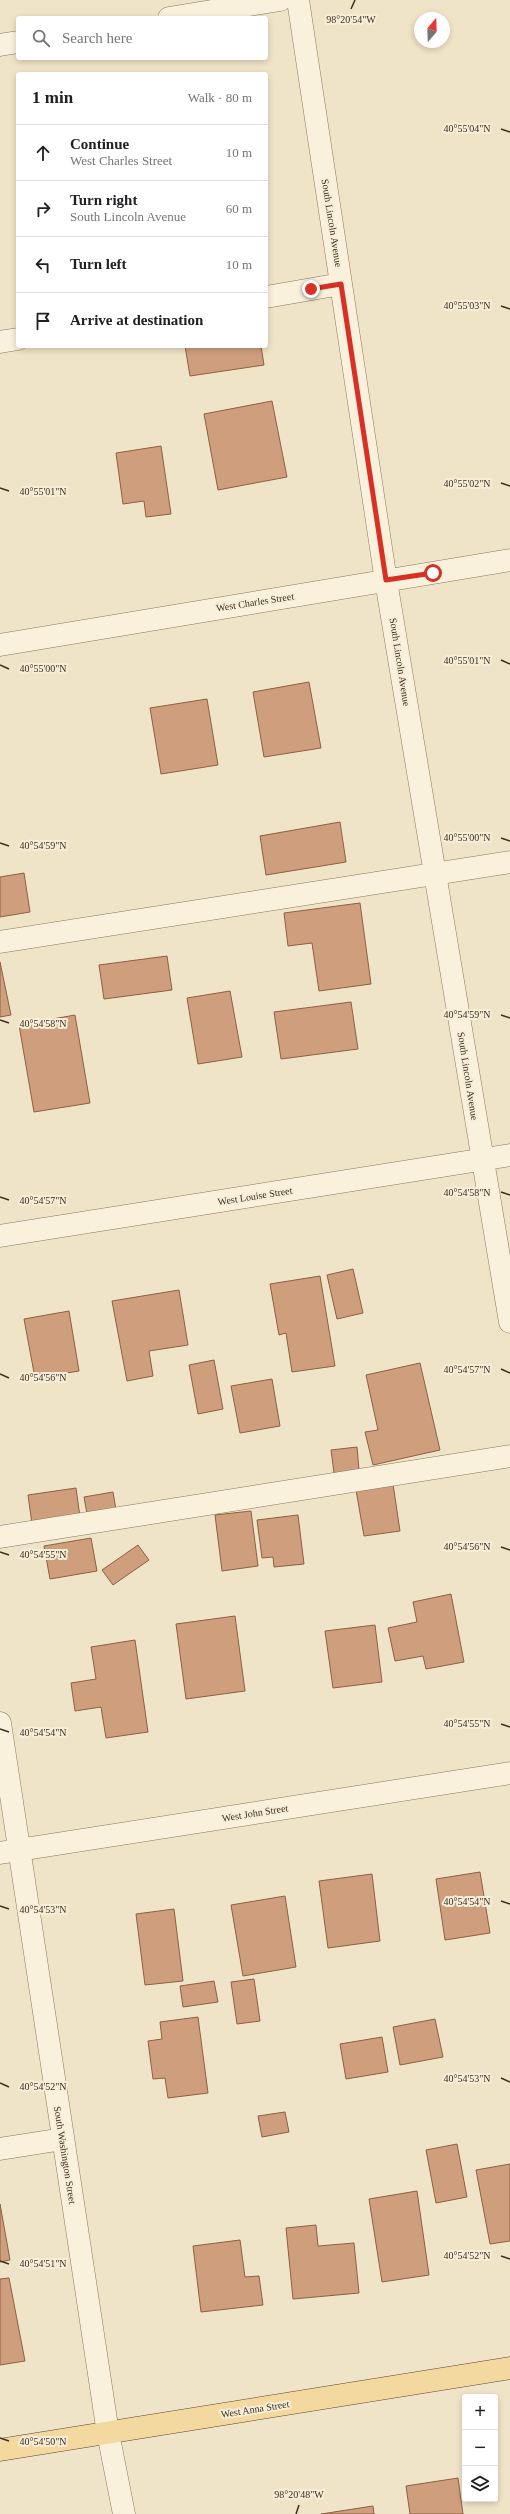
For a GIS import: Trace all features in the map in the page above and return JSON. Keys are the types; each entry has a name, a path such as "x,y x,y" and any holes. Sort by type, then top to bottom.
{"main road":[{"name":"West Anna Street","path":"0,2450 510,2368"}],"street":[{"path":"181,16 280,0"},
{"name":"South Lincoln Avenue","path":"298,0 386,580 510,1322"},
{"path":"0,45 16,42"},
{"path":"268,297 341,284"},
{"path":"0,342 16,339"},
{"name":"West Charles Street","path":"0,645 510,560"},
{"path":"0,942 510,862"},
{"name":"West Louise Street","path":"0,1236 510,1155"},
{"path":"0,1537 510,1456"},
{"name":"South Washington Street","path":"0,1723 10,1851 63,2139 108,2433 124,2514"},
{"name":"West John Street","path":"10,1851 510,1773"},
{"path":"0,2149 63,2139"}],"building":[{"path":"185,348 261,348 264,365 190,376"},
{"path":"272,401 287,477 218,490 204,414"},
{"path":"161,446 171,514 146,517 144,501 123,504 116,453"},
{"path":"309,682 321,748 264,757 253,692"},
{"path":"207,699 218,765 161,774 150,708"},
{"path":"340,822 346,862 266,875 260,836"},
{"path":"24,873 30,912 0,917 0,877"},
{"path":"360,903 371,984 319,991 312,943 288,946 284,913"},
{"path":"167,956 172,990 104,999 99,965"},
{"path":"0,962 11,1015 0,1017"},
{"path":"230,991 242,1057 198,1064 187,998"},
{"path":"351,1002 358,1049 281,1059 274,1012"},
{"path":"75,1015 90,1103 34,1112 19,1025"},
{"path":"353,1269 363,1313 337,1319 327,1275"},
{"path":"320,1276 335,1366 292,1372 286,1333 279,1335 270,1284"},
{"path":"179,1290 188,1345 149,1351 153,1376 127,1381 112,1301"},
{"path":"69,1311 79,1371 35,1378 24,1319"},
{"path":"214,1360 223,1409 198,1414 189,1365"},
{"path":"420,1363 440,1450 373,1465 365,1432 378,1430 366,1375"},
{"path":"272,1379 280,1426 240,1433 231,1386"},
{"path":"357,1447 359,1470 334,1473 331,1450"},
{"path":"393,1484 400,1531 364,1536 356,1490"},
{"path":"76,1488 80,1517 32,1524 28,1495"},
{"path":"113,1492 116,1510 87,1514 84,1497"},
{"path":"251,1511 258,1566 222,1571 215,1515"},
{"path":"298,1515 304,1564 274,1567 273,1557 262,1558 257,1520"},
{"path":"91,1538 97,1571 50,1579 44,1546"},
{"path":"138,1545 149,1560 113,1585 102,1570"},
{"path":"451,1594 464,1662 426,1669 423,1656 395,1661 388,1628 417,1622 413,1602"},
{"path":"235,1616 245,1691 186,1699 176,1624"},
{"path":"375,1625 382,1682 333,1688 325,1631"},
{"path":"135,1640 148,1732 106,1738 101,1707 75,1711 71,1683 96,1679 91,1647"},
{"path":"480,1872 490,1933 445,1940 436,1879"},
{"path":"372,1874 380,1941 328,1948 319,1881"},
{"path":"285,1896 296,1967 243,1976 231,1905"},
{"path":"174,1909 183,1981 145,1985 136,1914"},
{"path":"254,1979 260,2021 237,2024 231,1982"},
{"path":"214,1981 218,2002 183,2007 180,1986"},
{"path":"198,2017 208,2093 168,2098 165,2078 153,2079 148,2041 162,2039 160,2022"},
{"path":"435,2019 443,2057 400,2065 393,2027"},
{"path":"382,2037 388,2072 346,2079 340,2044"},
{"path":"285,2112 289,2132 262,2137 258,2116"},
{"path":"457,2144 467,2197 436,2203 426,2150"},
{"path":"510,2164 510,2241 490,2244 476,2170"},
{"path":"417,2191 429,2275 382,2282 369,2199"},
{"path":"0,2204 10,2260 0,2262"},
{"path":"316,2225 318,2246 354,2243 359,2293 293,2299 286,2228"},
{"path":"240,2240 245,2277 259,2276 263,2305 201,2312 193,2246"},
{"path":"9,2278 25,2361 0,2365 0,2279"},
{"path":"458,2478 463,2514 410,2514 406,2486"},
{"path":"373,2506 374,2514 321,2514"}],"route":[{"path":"311,289 341,284 386,580 433,573"}]}
